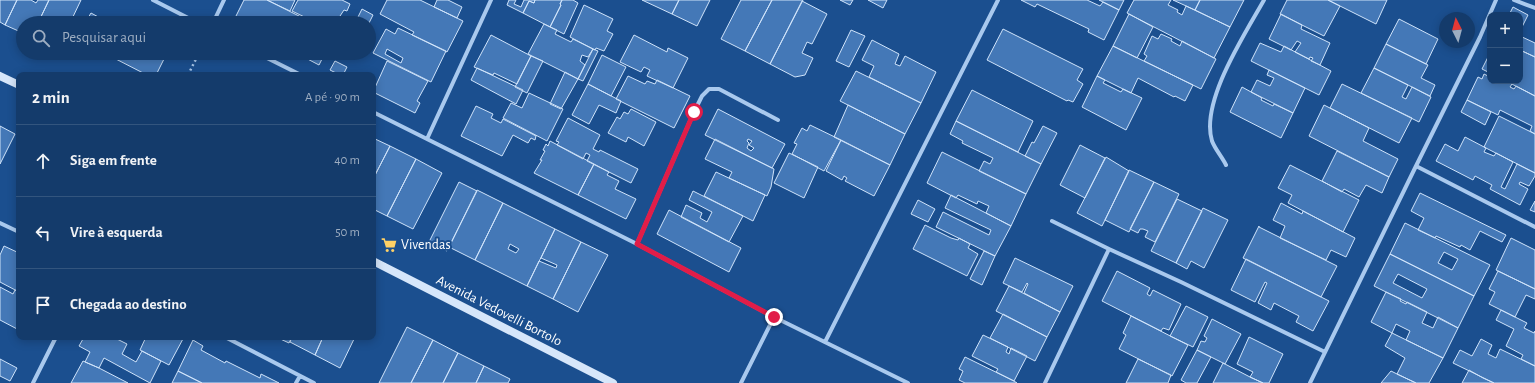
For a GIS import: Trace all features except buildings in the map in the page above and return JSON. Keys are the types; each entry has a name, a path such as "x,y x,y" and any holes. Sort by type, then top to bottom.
{"street":[{"path":"153,0 184,16"},
{"path":"216,16 224,0"},
{"path":"427,139 491,0"},
{"path":"824,342 998,0"},
{"path":"1226,165 1212,141 1212,108 1221,80 1264,0"},
{"path":"1310,383 1480,37 1496,0"},
{"path":"1514,0 1535,8"},
{"path":"271,60 295,72"},
{"path":"0,76 16,84"},
{"path":"637,244 694,112 702,96 709,89 719,88 778,120"},
{"path":"376,114 637,244 774,317 908,383"},
{"path":"1416,166 1535,227"},
{"path":"1052,221 1325,352"},
{"path":"0,223 16,231"},
{"path":"1045,383 1109,249"},
{"name":"Avenida Vedovelli Bortolo","path":"376,263 613,383"},
{"path":"741,383 774,317"},
{"path":"33,383 54,340"},
{"path":"230,340 314,383"},
{"path":"296,383 300,376"}],"path":[{"path":"190,72 196,60"}],"place":[{"name":"Vivendas","path":"389,245"}],"route":[{"path":"694,112 637,244 774,317"}]}
